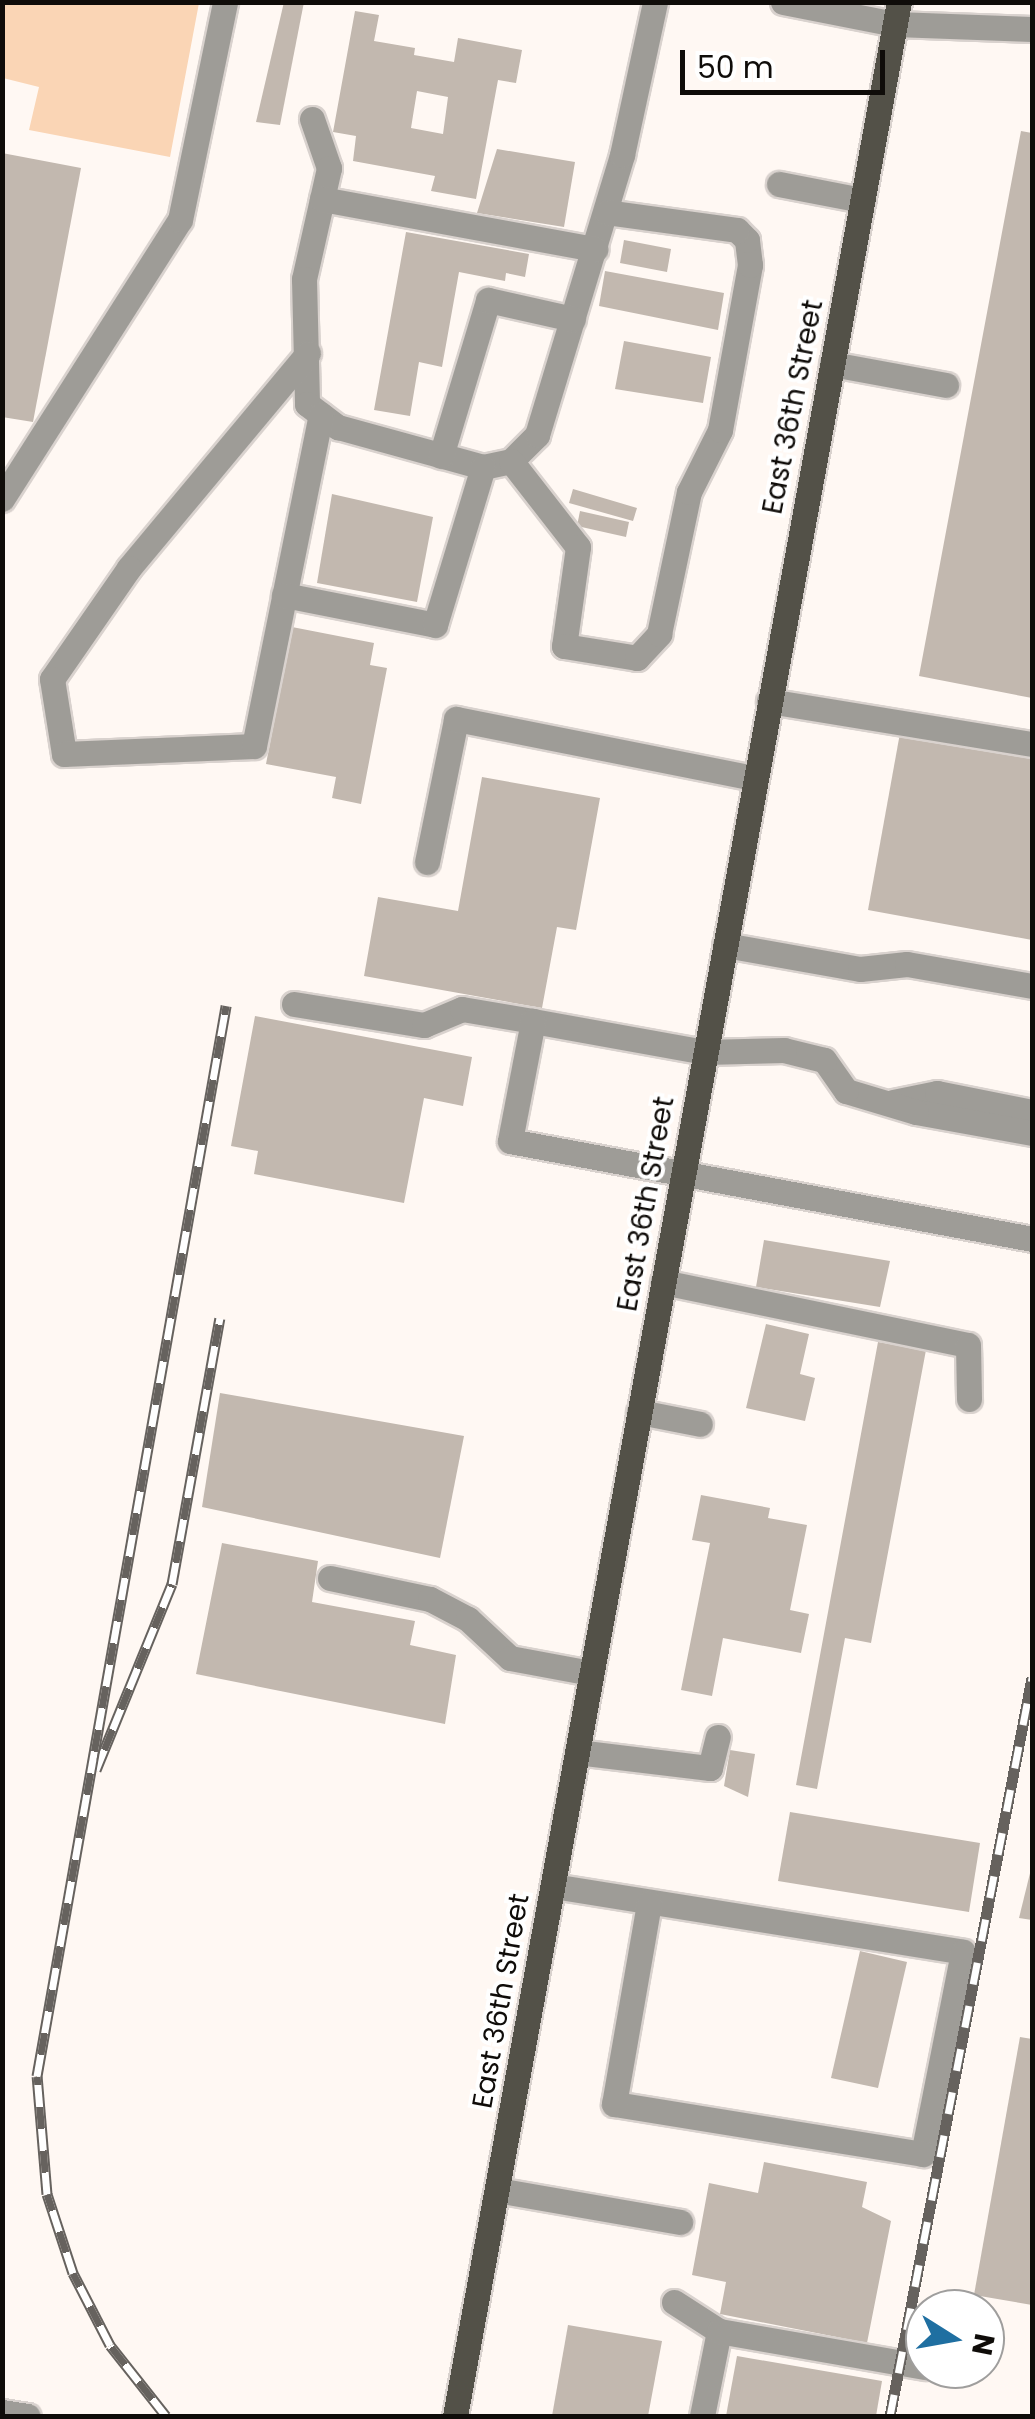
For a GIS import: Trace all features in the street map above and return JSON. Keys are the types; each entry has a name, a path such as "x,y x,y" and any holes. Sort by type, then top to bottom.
{"main road":[{"name":"East 36th Street","path":"456,2416 897,14"}],"street":[{"path":"2,499 180,220 224,2"},
{"path":"312,120 329,168 304,279 307,404 338,428 483,467 510,461 537,436 606,212 655,2"},
{"path":"783,2 1032,29"},
{"path":"779,184 862,200"},
{"path":"322,199 595,249"},
{"path":"510,461 578,547 564,646 637,658 658,634 689,492 720,430 750,265 747,240 736,230 606,212"},
{"path":"441,456 488,300 573,319"},
{"path":"308,354 129,568 52,679 64,754 254,746 321,415"},
{"path":"832,364 946,386"},
{"path":"284,595 435,625 483,467"},
{"path":"769,702 1032,744"},
{"path":"426,862 456,718 755,778"},
{"path":"724,945 860,969 907,964 1032,986"},
{"path":"294,1004 424,1025 462,1009 705,1052 784,1050 824,1060 846,1091 888,1104 1032,1133"},
{"path":"533,1021 510,1141 1032,1240"},
{"path":"888,1104 937,1093 1032,1112"},
{"path":"663,1282 968,1345 969,1399"},
{"path":"639,1412 700,1424"},
{"path":"330,1578 430,1599 468,1619 510,1658 591,1674"},
{"path":"577,1752 710,1768 718,1738"},
{"path":"553,1886 963,1952 923,2154 614,2104 649,1903"},
{"path":"497,2190 680,2222"},
{"path":"674,2302 719,2331 905,2364"},
{"path":"702,2416 719,2331"},
{"path":"2,2412 28,2416"}],"shaded area":[{"path":"3,2 199,3 170,157 29,130 39,87 3,78"}],"building":[{"path":"284,2 304,2 280,125 256,122"},
{"path":"355,11 379,15 374,41 415,48 414,55 454,62 458,38 522,50 516,83 498,80 476,199 431,191 435,176 353,161 356,136 333,132","holes":["417,91 448,97 443,134 411,128"]},
{"path":"1021,131 1032,133 1032,698 919,676"},
{"path":"497,149 575,162 564,227 477,213"},
{"path":"2,153 81,168 33,422 2,417"},
{"path":"406,232 529,254 525,277 506,273 505,281 459,272 442,367 419,362 410,416 374,410"},
{"path":"624,240 671,249 667,272 620,263"},
{"path":"605,271 724,293 718,330 599,306"},
{"path":"624,341 711,357 703,403 615,389"},
{"path":"573,489 637,508 633,521 569,503"},
{"path":"332,494 433,517 417,602 317,583"},
{"path":"580,511 629,522 626,537 577,526"},
{"path":"292,627 374,643 370,665 387,668 361,804 332,798 336,777 266,764"},
{"path":"900,733 1032,757 1032,940 868,910"},
{"path":"482,777 600,798 576,930 557,927 542,1008 364,976 378,897 458,911"},
{"path":"255,1016 472,1057 463,1106 424,1098 404,1203 254,1174 258,1151 231,1146"},
{"path":"764,1240 890,1261 880,1307 756,1287"},
{"path":"766,1324 809,1334 800,1374 815,1378 805,1421 746,1408"},
{"path":"878,1342 926,1350 871,1643 845,1638 817,1789 796,1785"},
{"path":"220,1393 464,1436 440,1558 202,1507"},
{"path":"701,1495 770,1508 768,1518 807,1525 790,1610 809,1614 801,1653 723,1638 712,1696 681,1690 710,1543 692,1540"},
{"path":"222,1543 318,1561 312,1602 415,1621 410,1645 456,1655 445,1724 196,1674"},
{"path":"730,1750 755,1754 748,1797 724,1786"},
{"path":"790,1812 980,1843 969,1912 778,1881"},
{"path":"1032,1865 1032,1920 1019,1918"},
{"path":"860,1951 907,1962 878,2088 831,2078"},
{"path":"1020,2037 1032,2039 1032,2305 1005,2300 1005,2289 975,2289"},
{"path":"764,2162 867,2182 862,2207 891,2221 867,2343 720,2314 726,2282 692,2275 709,2183 758,2193"},
{"path":"568,2325 662,2341 648,2416 552,2416"},
{"path":"737,2356 882,2381 876,2416 726,2416"}],"railway":[{"path":"166,2416 110,2345 73,2273 47,2194 37,2076 226,1006"},
{"path":"96,1770 172,1584 220,1318"},
{"path":"890,2416 1032,1678"}]}
